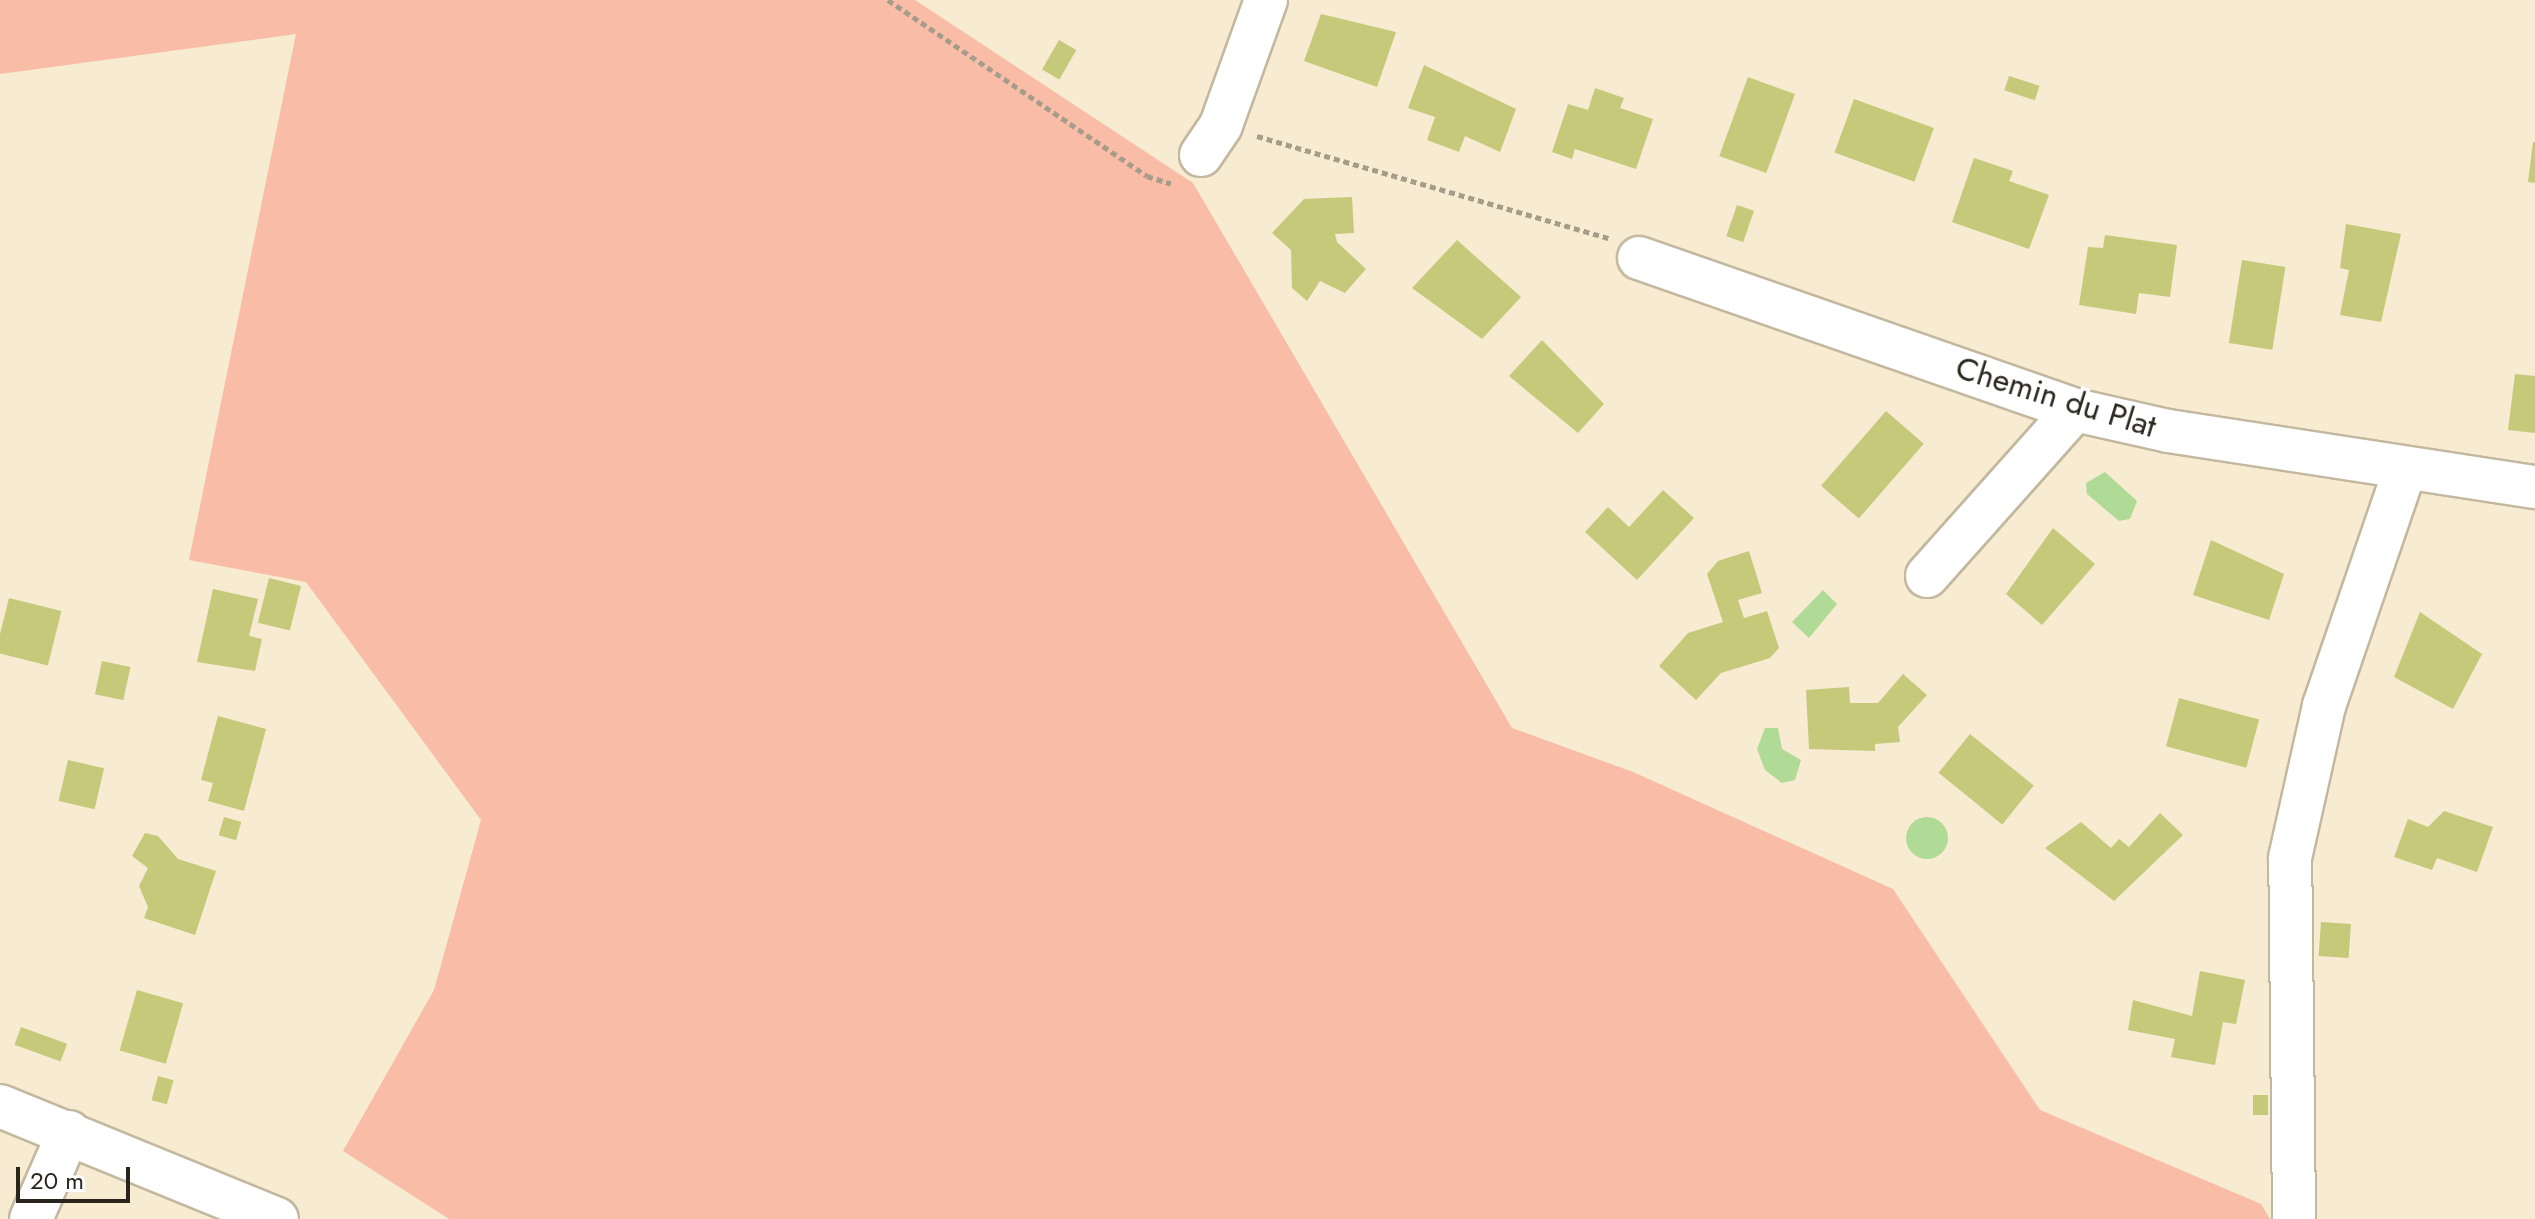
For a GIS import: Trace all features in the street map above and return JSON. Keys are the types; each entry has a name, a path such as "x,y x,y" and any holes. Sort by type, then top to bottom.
{"street":[{"path":"1211,140 1266,0"},
{"name":"Chemin du Plat","path":"1639,258 2075,410 2405,469 2535,487"},
{"path":"1927,576 2075,410"},
{"path":"2294,1219 2290,858 2324,706 2405,469"},
{"path":"0,1106 277,1219"},
{"path":"31,1219 69,1132"}],"path":[{"path":"888,0 1147,176 1177,186 1211,140 1629,244 1639,258"}],"shaded area":[{"path":"0,0 915,0 1193,183 1512,728 1633,772 1893,889 2040,1110 2261,1204 2270,1219 449,1219 343,1151 434,990 481,820 306,582 189,560 296,34 0,74"},
{"path":"2105,472 2137,501 2130,519 2119,521 2087,494 2086,483"},
{"path":"1823,590 1837,604 1809,638 1792,622"},
{"path":"1765,728 1778,728 1782,749 1801,760 1795,780 1782,783 1765,770 1757,749"},
{"path":"1927,817 1942,823 1948,838 1942,853 1927,859 1912,853 1906,838 1912,823"}],"building":[{"path":"1321,14 1396,32 1377,87 1304,61"},
{"path":"1059,40 1076,50 1059,79 1042,69"},
{"path":"1424,65 1516,109 1500,152 1465,136 1459,152 1427,140 1435,117 1408,108"},
{"path":"2009,76 2039,86 2035,100 2004,90"},
{"path":"1748,77 1795,94 1766,173 1719,156"},
{"path":"1595,88 1624,98 1620,108 1653,119 1636,169 1575,149 1572,159 1552,152 1568,104 1588,110"},
{"path":"1854,99 1934,128 1914,182 1835,153"},
{"path":"2535,142 2535,183 2528,182"},
{"path":"1974,158 2013,171 2009,181 2049,195 2029,249 1952,222"},
{"path":"1352,197 1354,233 1335,234 1337,242 1366,269 1345,293 1320,281 1307,301 1292,288 1291,250 1272,233 1304,199"},
{"path":"1737,205 1754,211 1743,242 1726,236"},
{"path":"2346,224 2401,234 2381,322 2340,315 2349,270 2340,268"},
{"path":"2105,235 2177,245 2170,297 2139,293 2136,314 2079,305 2088,247 2103,248"},
{"path":"1457,240 1521,297 1482,339 1412,288"},
{"path":"2242,260 2285,267 2272,350 2229,343"},
{"path":"1542,340 1604,404 1578,433 1509,376"},
{"path":"2515,374 2535,376 2535,433 2508,430"},
{"path":"1886,411 1924,444 1859,519 1821,486"},
{"path":"1663,490 1694,518 1637,580 1585,532 1608,507 1629,527"},
{"path":"2053,528 2095,564 2042,625 2006,594"},
{"path":"2211,540 2284,574 2269,620 2193,595"},
{"path":"1749,551 1762,593 1738,600 1744,618 1767,611 1779,648 1770,658 1721,673 1696,700 1659,666 1688,633 1723,622 1707,574 1718,561"},
{"path":"269,578 301,586 290,631 258,623"},
{"path":"213,589 258,599 249,636 262,639 255,671 197,662"},
{"path":"9,598 61,611 48,665 0,653 0,634"},
{"path":"2420,612 2482,654 2453,709 2394,677"},
{"path":"102,661 130,667 123,700 95,694"},
{"path":"1903,674 1927,695 1898,727 1900,742 1875,744 1875,751 1809,749 1806,690 1849,687 1850,703 1878,703"},
{"path":"2179,698 2259,719 2246,768 2166,746"},
{"path":"218,716 266,729 244,811 208,801 213,783 201,780"},
{"path":"1970,734 2034,786 2002,824 1939,773"},
{"path":"68,760 104,768 95,809 59,801"},
{"path":"2444,811 2493,827 2477,872 2437,858 2432,870 2394,857 2408,819 2428,827"},
{"path":"2160,813 2183,835 2114,901 2045,848 2081,822 2111,848 2119,839 2129,847"},
{"path":"224,817 241,822 236,840 219,835"},
{"path":"145,833 158,836 178,859 216,871 195,935 144,918 148,907 139,886 148,868 132,856"},
{"path":"2321,922 2351,924 2349,958 2319,956"},
{"path":"2200,971 2245,980 2236,1024 2223,1022 2215,1065 2171,1057 2175,1039 2128,1030 2133,1000 2192,1016"},
{"path":"137,990 183,1003 166,1064 120,1051"},
{"path":"21,1027 67,1044 61,1062 15,1045"},
{"path":"158,1076 173,1080 167,1104 152,1100"},
{"path":"2253,1095 2268,1095 2268,1115 2253,1115"}]}
